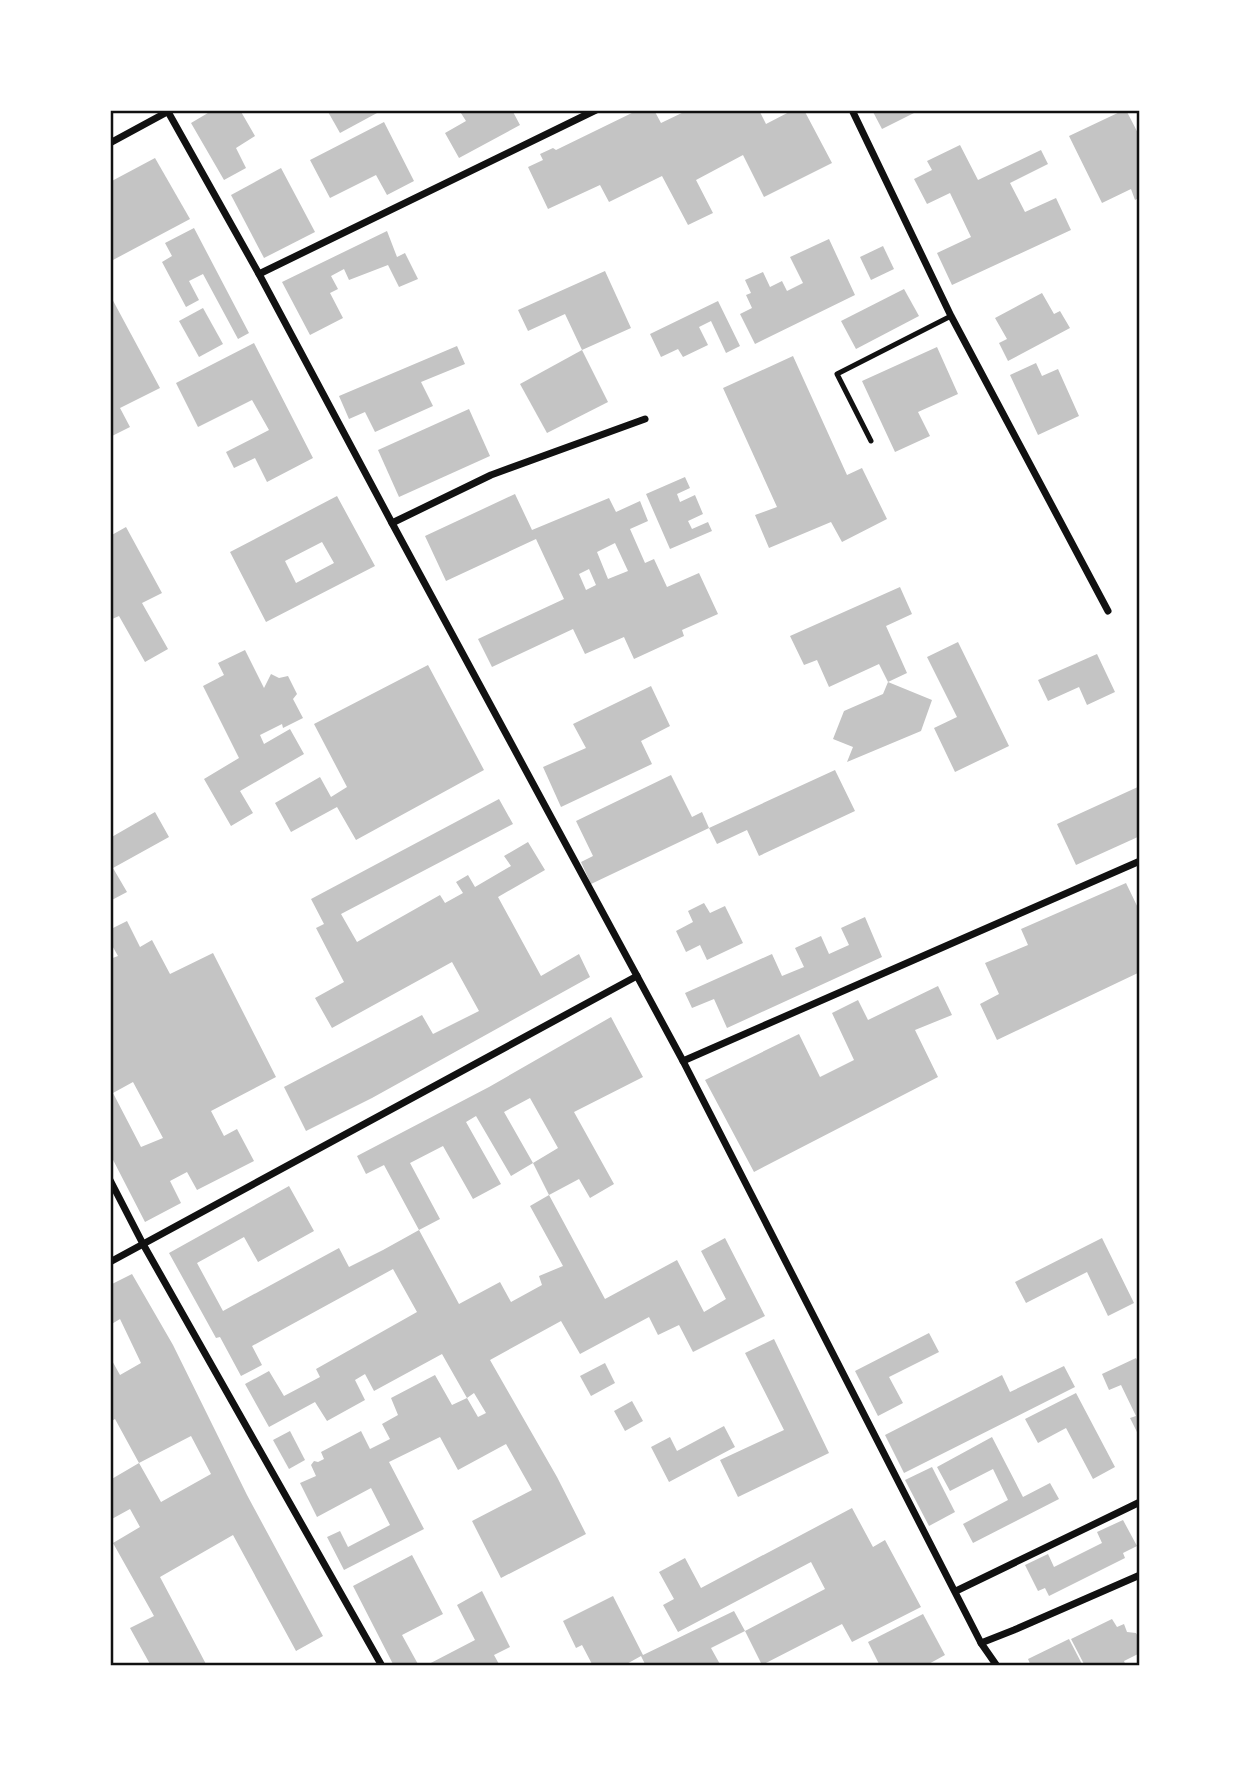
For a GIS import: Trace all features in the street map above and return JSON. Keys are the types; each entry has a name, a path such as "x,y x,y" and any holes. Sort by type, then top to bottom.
{"street":[{"path":"259,274 596,110"},
{"path":"852,110 951,316 1108,611"},
{"path":"110,143 168,111 259,274 683,1061 981,1643 997,1666"},
{"path":"391,523 491,475 645,419"},
{"path":"683,1061 1140,861"},
{"path":"110,1262 637,976"},
{"path":"110,1180 143,1244 382,1666"},
{"path":"956,1591 1140,1502"},
{"path":"981,1643 1140,1575"}],"lane":[{"path":"871,441 837,374 951,316"}],"building":[{"path":"213,110 240,110 255,136 236,148 246,168 224,180 191,123"},
{"path":"327,110 376,110 377,113 340,133"},
{"path":"459,110 512,110 520,125 459,158 445,133 466,121"},
{"path":"638,110 654,110 661,123 688,110 759,110 766,124 793,110 804,110 832,163 764,197 743,155 696,180 713,213 688,225 662,176 609,202 600,185 548,209 528,167 543,160 540,154 553,148 556,150"},
{"path":"872,110 920,110 882,129"},
{"path":"1124,110 1140,137 1140,197 1135,200 1131,189 1102,203 1069,136"},
{"path":"384,122 414,181 387,195 376,175 330,198 310,160"},
{"path":"960,145 978,180 1041,150 1048,164 1010,183 1025,212 1056,198 1071,230 952,285 937,253 971,237 950,193 927,204 914,179 932,170 927,161"},
{"path":"155,158 190,219 113,260 110,256 110,182"},
{"path":"281,168 315,232 264,258 231,195"},
{"path":"194,228 249,333 238,339 203,274 189,281 199,300 186,307 162,262 172,256 165,243"},
{"path":"387,231 397,257 405,253 418,279 399,287 388,265 349,280 344,269 331,276 338,289 330,293 343,318 310,335 282,282"},
{"path":"829,239 855,295 755,344 740,314 752,308 746,295 751,293 745,280 763,272 770,287 782,281 787,291 803,283 790,257"},
{"path":"883,246 894,269 871,280 860,257"},
{"path":"605,271 631,328 582,350 565,314 528,331 518,310"},
{"path":"904,289 919,316 856,349 841,321"},
{"path":"1042,293 1054,314 1060,311 1070,328 1008,361 999,343 1007,339 995,318"},
{"path":"110,295 160,388 120,408 130,427 110,437"},
{"path":"718,301 740,346 726,353 711,321 699,327 708,345 683,357 678,349 661,357 650,334"},
{"path":"203,308 223,344 199,357 179,321"},
{"path":"254,343 313,458 267,482 255,458 234,468 226,452 269,430 252,400 198,427 176,383"},
{"path":"457,346 465,364 421,382 433,406 375,432 365,412 349,419 339,396"},
{"path":"937,347 958,394 918,412 930,436 895,452 862,381"},
{"path":"582,350 608,402 547,433 520,384"},
{"path":"793,356 847,475 862,468 887,519 842,542 831,522 769,548 755,515 777,507 723,388"},
{"path":"1036,363 1042,376 1058,369 1079,416 1038,435 1010,375"},
{"path":"469,409 490,456 399,497 378,450"},
{"path":"685,477 690,488 677,494 680,502 695,495 703,514 688,521 692,529 708,522 712,531 670,549 646,494"},
{"path":"515,494 532,530 609,498 616,512 640,501 648,521 630,529 645,563 654,559 667,587 699,573 718,614 682,630 684,636 634,659 624,637 585,654 573,629 492,667 478,639 564,599 536,539 446,581 425,536","holes":["615,543 628,571 608,579 597,552","589,569 596,585 586,590 579,574"]},
{"path":"337,496 375,566 266,622 230,552","holes":["322,542 334,563 296,583 285,561"]},
{"path":"126,527 162,593 142,603 168,649 145,662 119,616 110,620 110,536"},
{"path":"900,587 912,614 886,626 907,673 888,682 879,664 829,687 817,660 804,665 790,636"},
{"path":"958,642 1009,746 955,772 934,728 957,717 927,657"},
{"path":"245,650 264,688 271,674 279,678 288,676 297,694 293,699 303,718 283,728 282,724 260,735 264,744 290,729 304,754 240,791 253,813 231,826 204,779 239,758 203,686 224,675 218,663"},
{"path":"1097,654 1115,692 1087,705 1079,687 1048,701 1038,680"},
{"path":"428,665 484,770 356,840 337,807 291,832 275,803 320,777 331,797 347,787 314,724"},
{"path":"888,682 932,700 921,731 847,762 853,747 833,739 844,711 883,694"},
{"path":"651,686 670,726 641,741 652,764 561,807 543,767 586,748 573,724"},
{"path":"835,770 855,811 759,856 747,830 717,844 709,828"},
{"path":"671,775 692,817 702,812 709,828 591,884 581,862 593,856 576,821"},
{"path":"1140,786 1140,836 1076,865 1057,824"},
{"path":"499,799 513,824 341,914 357,942 440,895 445,903 463,893 456,882 468,875 475,887 511,866 504,856 528,842 545,870 498,897 541,976 579,954 590,977 372,1098 306,1131 284,1087 422,1015 433,1034 479,1011 452,962 332,1028 315,998 344,982 316,928 324,924 311,899"},
{"path":"155,812 169,837 113,868 127,892 110,901 110,838"},
{"path":"1126,883 1140,912 1140,972 997,1040 980,1004 999,994 985,963 1028,945 1021,929"},
{"path":"704,903 710,913 725,906 743,943 707,960 700,945 686,952 676,931 693,922 688,911"},
{"path":"865,917 882,957 727,1028 714,999 692,1008 685,993 772,954 782,976 804,967 795,948 821,936 829,954 849,945 841,928"},
{"path":"127,921 140,947 152,940 170,974 213,953 276,1077 211,1111 224,1136 237,1129 254,1161 197,1190 187,1172 170,1181 181,1203 145,1222 110,1154 110,959 118,956 110,942 110,923 113,928","holes":["133,1082 163,1138 141,1147 113,1093"]},
{"path":"938,986 952,1015 915,1030 938,1077 754,1172 705,1080 799,1034 820,1077 854,1060 832,1013 858,1000 868,1020"},
{"path":"611,1017 643,1077 574,1112 614,1184 590,1198 579,1179 549,1195 533,1163 511,1176 476,1116 466,1122 501,1184 473,1199 443,1146 410,1163 440,1219 419,1230 384,1165 366,1174 357,1156 489,1087","holes":["530,1098 558,1148 533,1163 504,1112"]},
{"path":"289,1186 314,1231 258,1262 244,1237 197,1263 223,1311 339,1248 349,1267 419,1230 459,1304 500,1282 511,1302 542,1285 539,1276 563,1266 530,1206 549,1195 605,1299 677,1260 704,1312 726,1299 701,1251 725,1238 765,1316 693,1352 679,1325 658,1335 649,1317 580,1354 561,1321 490,1360 557,1477 586,1534 501,1578 472,1521 532,1490 506,1444 458,1470 440,1437 389,1462 424,1529 344,1570 327,1537 340,1531 348,1547 390,1525 371,1488 317,1517 300,1483 316,1476 311,1465 314,1461 324,1459 321,1452 361,1431 370,1449 390,1439 382,1424 398,1415 391,1398 435,1375 452,1405 467,1398 442,1354 374,1391 365,1374 355,1380 365,1400 327,1421 315,1402 269,1427 245,1384 269,1371 284,1396 320,1377 316,1369 417,1312 393,1269 252,1346 262,1365 241,1376 220,1337 216,1338 169,1253","holes":["474,1393 486,1413 478,1417 467,1398"]},
{"path":"1102,1238 1134,1303 1108,1316 1087,1272 1026,1303 1015,1282"},
{"path":"132,1274 173,1345 247,1495 323,1636 296,1651 233,1535 160,1577 207,1666 151,1666 130,1628 154,1616 113,1543 140,1527 130,1509 110,1520 110,1480 139,1463 115,1419 110,1422 110,1357 120,1375 141,1363 120,1319 110,1325 110,1285","holes":["191,1436 211,1474 161,1502 139,1463"]},
{"path":"929,1333 939,1352 889,1377 903,1403 878,1416 855,1371"},
{"path":"774,1339 829,1453 738,1497 720,1460 784,1430 745,1353"},
{"path":"1136,1358 1140,1366 1140,1438 1130,1418 1136,1416 1121,1385 1109,1390 1102,1374"},
{"path":"605,1363 615,1383 591,1396 580,1376"},
{"path":"1064,1366 1075,1387 904,1473 885,1435 1002,1375 1010,1392"},
{"path":"1076,1393 1115,1467 1093,1479 1066,1428 1038,1443 1025,1419"},
{"path":"632,1401 643,1421 625,1431 614,1411"},
{"path":"724,1426 735,1447 669,1482 651,1447 670,1437 677,1451"},
{"path":"290,1431 305,1460 289,1469 273,1440"},
{"path":"992,1437 1023,1497 1050,1483 1059,1499 973,1543 963,1524 1008,1500 993,1469 950,1491 937,1467"},
{"path":"932,1467 955,1512 929,1526 905,1480"},
{"path":"852,1508 873,1547 885,1540 921,1607 852,1642 842,1624 762,1665 745,1631 825,1589 811,1562 678,1632 663,1605 674,1599 659,1572 685,1558 701,1588"},
{"path":"1123,1520 1137,1546 1123,1553 1125,1558 1049,1596 1045,1588 1038,1591 1025,1565 1048,1554 1054,1567 1102,1543 1097,1532"},
{"path":"412,1555 443,1614 402,1635 419,1666 394,1666 353,1586"},
{"path":"482,1591 510,1647 494,1655 500,1666 425,1666 475,1640 457,1605"},
{"path":"613,1596 643,1655 734,1611 745,1631 711,1648 721,1666 684,1666 683,1663 678,1666 646,1666 641,1656 623,1666 593,1666 582,1645 576,1648 563,1621"},
{"path":"923,1614 945,1655 925,1666 880,1666 868,1642"},
{"path":"1112,1619 1117,1627 1124,1624 1127,1632 1136,1633 1140,1640 1140,1653 1124,1661 1126,1666 1085,1666 1071,1639"},
{"path":"1069,1639 1083,1666 1031,1666 1028,1659"}]}
